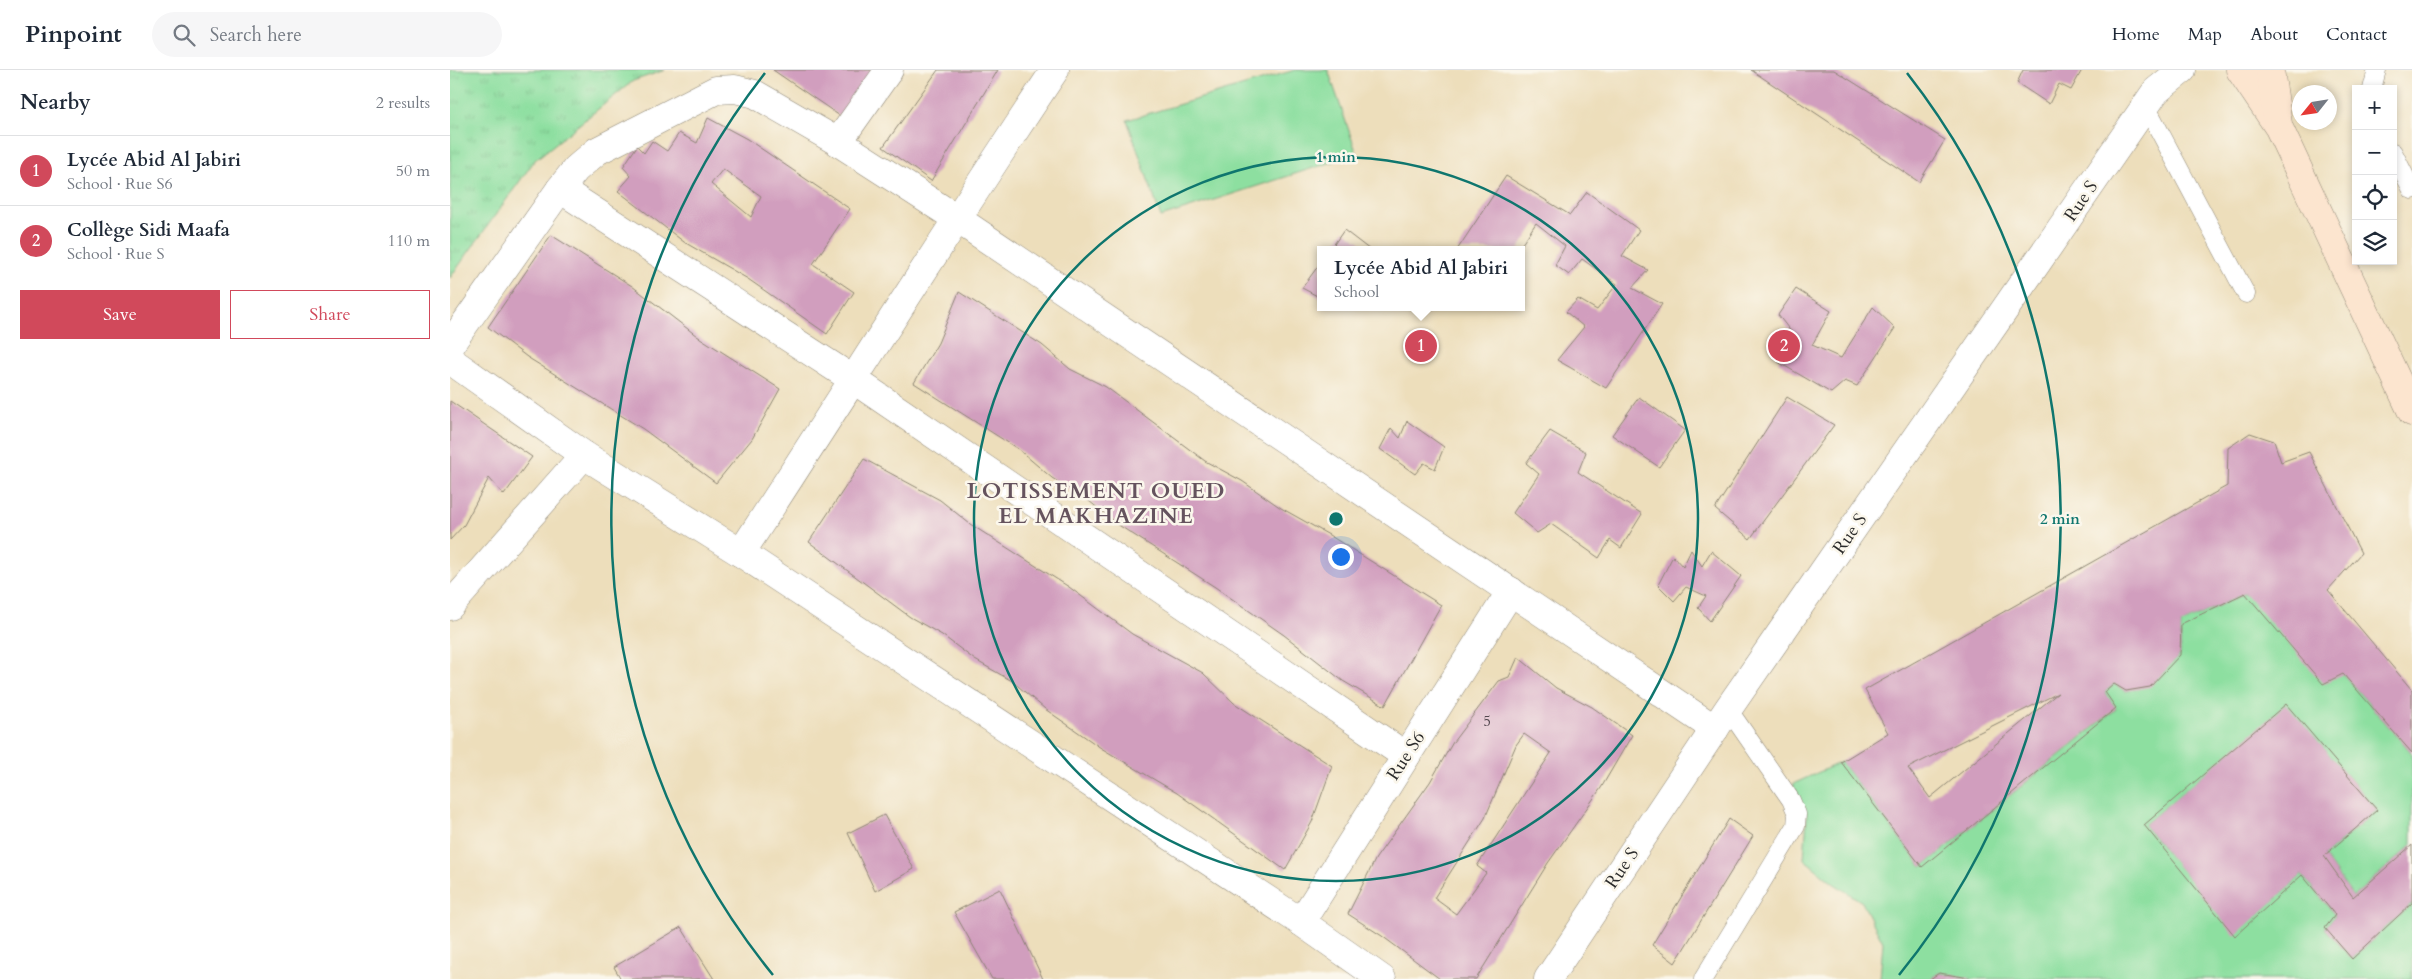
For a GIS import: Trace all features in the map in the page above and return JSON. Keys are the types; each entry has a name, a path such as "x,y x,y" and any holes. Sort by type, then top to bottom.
{"street":[{"path":"838,142 888,70"},
{"path":"740,553 854,380 956,218 1055,70"},
{"name":"Rue S","path":"1548,979 1722,719 2154,89 2182,70"},
{"path":"2240,70 2279,128 2412,412"},
{"path":"2270,70 2279,128"},
{"path":"450,345 560,189 576,169 597,150 716,90 735,89 755,94 838,142 956,218 1511,591 1722,719"},
{"path":"560,189 854,380 1406,756"},
{"path":"450,360 584,455 740,553 1300,922 1382,979"},
{"path":"451,604 584,455"},
{"name":"Rue S6","path":"1300,922 1511,591"}],"lane":[{"path":"2373,85 2376,70"},
{"path":"2154,89 2246,294"},
{"path":"2397,160 2412,190"},
{"path":"1703,979 1796,826 1797,814 1791,800 1722,719"}],"green space":[{"path":"450,70 665,70 633,81 535,160 450,278"},
{"path":"1295,70 1328,70 1357,154 1161,217 1127,120"},
{"path":"2245,593 2343,674 2412,753 2412,845 2353,897 2324,856 2377,810 2286,705 2144,825 2235,935 2302,875 2335,915 2325,928 2352,959 2412,903 2412,979 1972,979 1939,973 1930,979 1880,979 1883,942 1862,902 1833,883 1804,859 1807,816 1793,784 1841,762 1922,867 2116,709 2105,692 2114,684 2126,691 2151,685 2180,655 2181,624"}],"building":[{"path":"773,70 875,70 840,116"},
{"path":"938,70 998,70 931,181 883,147"},
{"path":"1751,70 1834,70 1945,140 1919,182"},
{"path":"2023,70 2082,70 2071,90 2059,84 2049,104 2017,83"},
{"path":"708,118 747,139 850,209 813,264 854,292 827,334 748,279 684,242 618,191 631,176 623,167 637,146 644,153 652,141 667,151 679,133 697,143","holes":["723,169 761,196 751,217 711,184"]},
{"path":"1506,176 1570,215 1587,192 1639,230 1622,256 1648,270 1632,288 1662,304 1606,388 1557,360 1584,327 1566,312 1578,299 1597,310 1617,284 1582,259 1569,275 1555,265 1565,246 1536,223 1521,246 1460,246"},
{"path":"1344,230 1365,246 1333,246"},
{"path":"551,235 632,286 697,336 780,389 752,439 716,483 643,429 527,357 488,327"},
{"path":"1317,267 1317,296 1302,288"},
{"path":"1796,289 1831,311 1812,345 1841,358 1873,307 1895,328 1857,386 1845,381 1831,393 1778,362 1792,333 1778,315"},
{"path":"959,292 1042,345 1070,369 1106,387 1205,461 1242,481 1281,508 1329,535 1441,605 1385,706 1343,681 1284,635 1215,587 1120,526 1089,501 1052,478 1018,449 914,383 938,343"},
{"path":"1639,397 1685,430 1659,467 1612,435"},
{"path":"1787,397 1834,425 1750,539 1715,509"},
{"path":"450,401 532,457 504,495 489,478 464,525 450,540"},
{"path":"1407,421 1444,447 1435,469 1424,463 1415,474 1380,449 1391,428 1400,438"},
{"path":"1550,431 1586,452 1578,472 1642,514 1621,548 1610,540 1599,558 1551,524 1537,533 1513,513 1539,474 1526,463"},
{"path":"2250,433 2274,441 2281,462 2309,452 2361,553 2328,590 2412,690 2412,753 2343,674 2323,684 2245,593 2181,624 2180,655 2150,687 2126,691 2114,684 2105,692 2116,708 1922,867 1841,762 1888,733 1865,690 2227,486 2228,448","holes":["2058,693 1930,798 1908,768"]},
{"path":"864,459 940,500 970,524 1069,587 1132,634 1203,673 1234,703 1332,766 1312,822 1285,870 1177,793 1101,748 1045,709 1012,681 975,660 942,635 910,617 809,542"},
{"path":"1691,550 1702,566 1711,551 1741,576 1710,621 1698,608 1706,596 1686,587 1674,601 1658,585 1673,556 1683,567"},
{"path":"1518,657 1556,688 1592,707 1632,735 1601,788 1548,863 1476,979 1440,979 1382,936 1348,914 1376,858 1430,782 1453,742 1499,681 1509,677","holes":["1524,734 1551,753 1477,866 1486,873 1456,914 1434,898 1485,818 1516,745"]},
{"path":"2286,704 2377,810 2324,856 2353,897 2412,845 2412,903 2352,959 2325,928 2335,915 2302,875 2235,936 2144,825"},
{"path":"884,815 914,869 875,891 848,833"},
{"path":"1729,819 1753,836 1675,963 1652,945"},
{"path":"1000,889 1043,979 992,979 954,912"},
{"path":"681,927 714,979 621,979 614,967"},
{"path":"1939,973 1970,978 1930,979"}],"place":[{"name":"Lycée Abid Al Jabiri","path":"1421,346"},
{"name":"Collège Sidi Maafa","path":"1784,346"}],"district":[{"name":"LOTISSEMENT OUED EL MAKHAZINE","path":"1096,504"}]}
